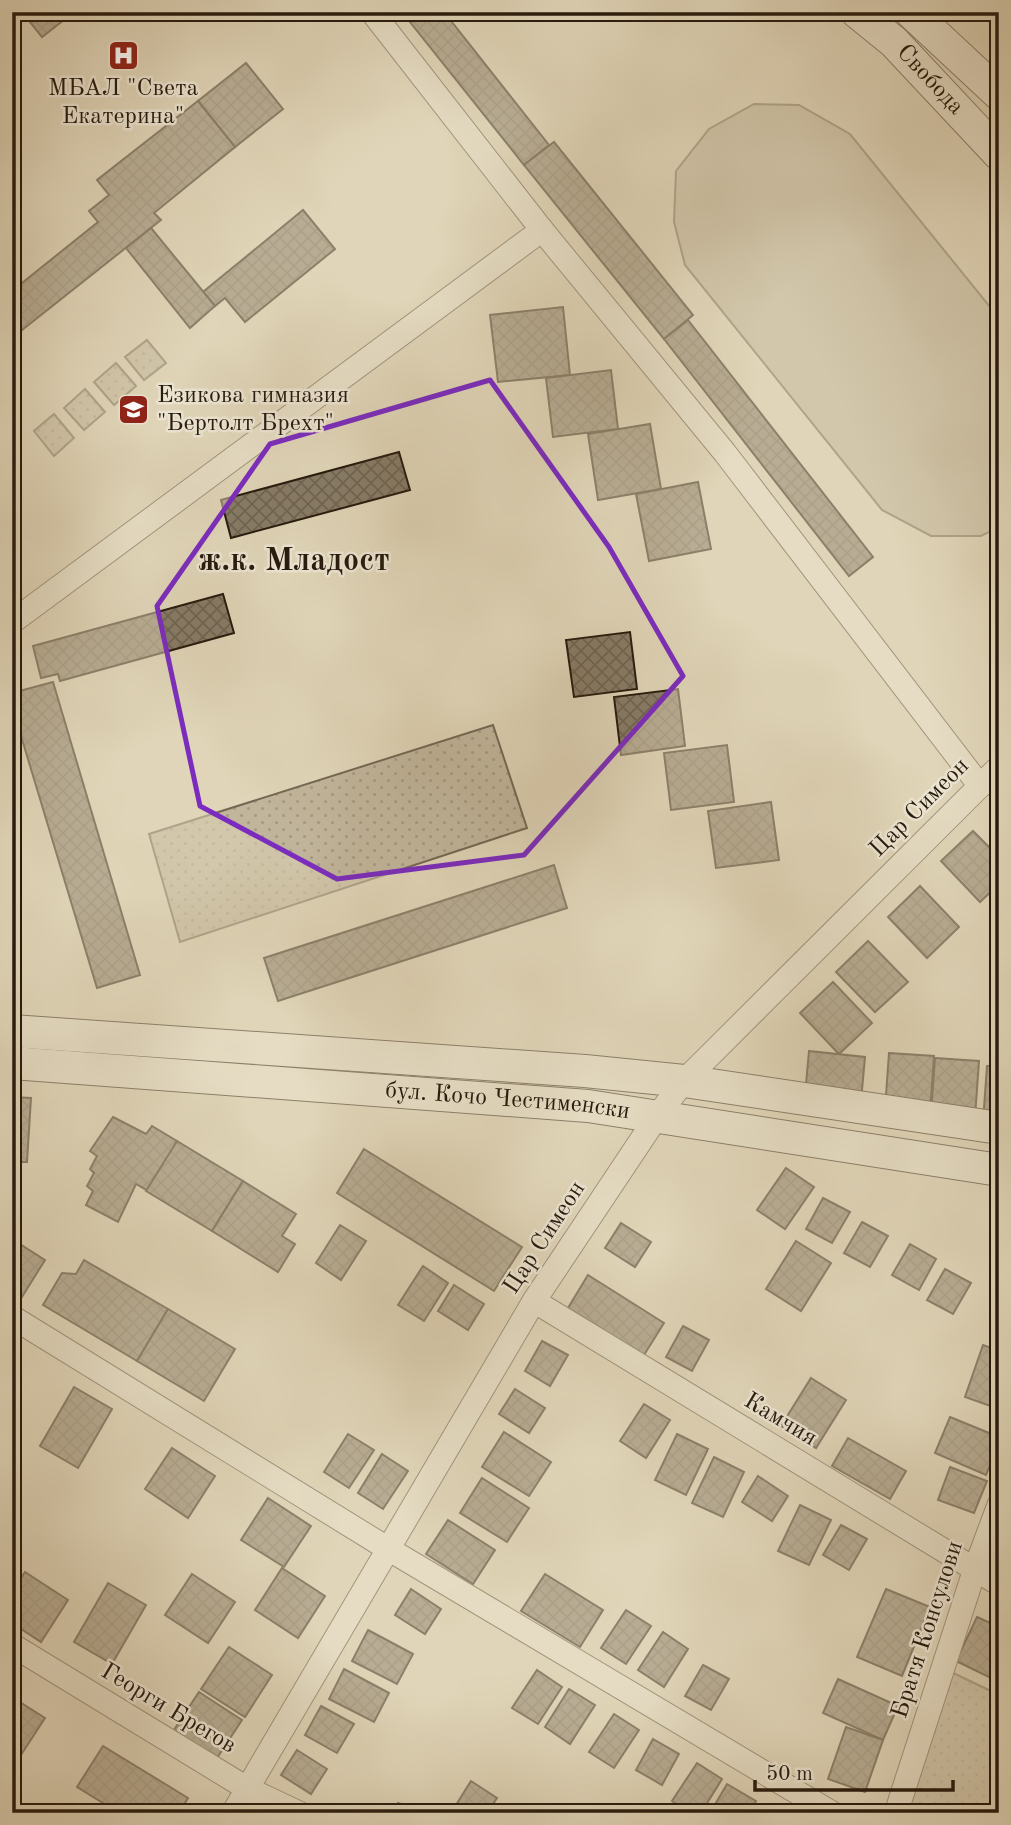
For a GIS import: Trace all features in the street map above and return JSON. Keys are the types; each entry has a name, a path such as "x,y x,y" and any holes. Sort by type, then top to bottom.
{"street":[{"path":"372,12 542,230 725,453 980,786"},
{"name":"Свобода","path":"857,12 894,42 999,154"},
{"name":"Свобода","path":"911,12 999,94"},
{"path":"12,622 542,230"},
{"name":"Цар Симеон","path":"233,1813 534,1301 659,1115 684,1082 999,767"},
{"name":"бул. Кочо Честименски","path":"12,1031 584,1071 684,1082 999,1128"},
{"name":"бул. Кочо Честименски","path":"12,1063 588,1106 999,1170"},
{"name":"Камчия","path":"534,1301 999,1584"},
{"path":"12,1317 390,1550 832,1813"},
{"name":"Братя Консулови","path":"896,1813 975,1569 999,1505"},
{"name":"Георги Брегов","path":"12,1645 248,1789 299,1813"}],"highlighted area":[{"path":"490,380 609,547 683,676 524,855 337,879 200,806 157,606 270,444"}],"shaded area":[{"path":"754,104 799,105 850,134 999,318 999,527 981,536 931,536 882,510 685,265 674,222 676,171 709,129"},
{"path":"147,340 166,363 144,380 125,357"},
{"path":"116,363 136,386 114,405 94,382"},
{"path":"85,389 105,412 84,430 64,408"},
{"path":"54,414 74,438 54,456 34,431"},
{"path":"493,725 527,828 180,942 149,834"},
{"path":"943,1668 999,1695 999,1813 896,1813"}],"building":[{"path":"22,12 74,12 42,37"},
{"path":"402,12 444,12 549,145 524,165"},
{"path":"246,63 283,109 235,147 198,101"},
{"path":"198,101 235,147 154,213 161,220 12,338 12,291 98,222 89,211 109,195 97,180"},
{"path":"554,142 693,315 664,339 524,165"},
{"path":"303,210 335,249 245,322 225,298 215,306 203,292"},
{"path":"151,228 215,306 190,328 126,248"},
{"path":"563,307 570,375 498,382 490,315"},
{"path":"688,320 873,557 849,576 664,339"},
{"path":"611,370 618,429 553,437 546,378"},
{"path":"650,424 661,489 598,500 588,434"},
{"path":"399,452 410,490 231,538 221,500"},
{"path":"698,482 711,549 649,561 636,494"},
{"path":"12,500 20,511 12,517"},
{"path":"223,594 234,633 60,681 58,674 41,678 33,646"},
{"path":"630,632 637,689 574,697 566,640"},
{"path":"53,682 140,975 97,988 12,706 12,693"},
{"path":"678,689 685,746 621,755 614,697"},
{"path":"727,745 734,802 671,810 664,753"},
{"path":"771,802 779,860 716,868 708,811"},
{"path":"973,831 999,857 999,884 980,902 941,861"},
{"path":"554,865 567,908 278,1001 264,958"},
{"path":"920,886 959,927 927,958 888,917"},
{"path":"868,941 908,982 875,1012 836,972"},
{"path":"833,982 872,1023 839,1054 800,1013"},
{"path":"809,1051 865,1057 861,1101 805,1095"},
{"path":"889,1053 934,1056 930,1112 885,1109"},
{"path":"935,1058 979,1061 975,1117 931,1114"},
{"path":"987,1066 999,1066 999,1123 983,1122"},
{"path":"12,1097 31,1098 27,1162 12,1162"},
{"path":"113,1117 146,1134 152,1126 177,1141 150,1192 136,1184 118,1222 86,1205 93,1191 87,1186 94,1173 90,1169 97,1156 90,1151"},
{"path":"177,1141 243,1181 212,1231 146,1191"},
{"path":"364,1149 522,1247 494,1291 337,1193"},
{"path":"786,1168 814,1187 785,1229 757,1210"},
{"path":"243,1181 296,1214 282,1236 295,1244 278,1272 212,1231"},
{"path":"823,1198 850,1212 832,1243 806,1229"},
{"path":"862,1222 888,1236 870,1267 844,1253"},
{"path":"621,1223 651,1242 635,1267 605,1248"},
{"path":"340,1225 366,1241 341,1280 316,1263"},
{"path":"12,1239 45,1260 17,1305 12,1302"},
{"path":"796,1241 831,1263 801,1311 766,1289"},
{"path":"910,1244 936,1259 919,1290 892,1275"},
{"path":"84,1260 168,1309 137,1361 43,1305 62,1273 76,1274"},
{"path":"423,1266 448,1283 424,1321 398,1305"},
{"path":"945,1269 971,1283 953,1314 927,1300"},
{"path":"588,1275 664,1323 644,1355 568,1308"},
{"path":"454,1285 484,1304 468,1330 438,1311"},
{"path":"168,1309 235,1349 204,1401 137,1361"},
{"path":"683,1326 709,1340 692,1371 666,1357"},
{"path":"542,1341 568,1355 550,1386 525,1371"},
{"path":"983,1345 999,1351 999,1409 965,1397"},
{"path":"12,1346 19,1350 12,1362"},
{"path":"811,1378 846,1400 816,1448 781,1426"},
{"path":"74,1387 112,1409 78,1468 40,1446"},
{"path":"515,1389 545,1408 529,1433 499,1414"},
{"path":"644,1404 670,1420 646,1458 620,1441"},
{"path":"950,1417 999,1437 986,1475 935,1453"},
{"path":"504,1432 551,1462 529,1496 482,1467"},
{"path":"348,1434 374,1450 349,1488 324,1472"},
{"path":"677,1434 708,1449 686,1495 655,1480"},
{"path":"848,1438 906,1471 890,1499 832,1466"},
{"path":"172,1448 215,1476 188,1518 145,1489"},
{"path":"382,1454 408,1471 383,1509 358,1493"},
{"path":"714,1457 744,1472 723,1517 692,1503"},
{"path":"950,1467 987,1481 974,1513 938,1500"},
{"path":"758,1476 788,1496 772,1521 742,1502"},
{"path":"482,1478 529,1508 507,1542 460,1513"},
{"path":"268,1498 311,1526 284,1567 241,1540"},
{"path":"800,1505 831,1520 809,1565 778,1551"},
{"path":"448,1520 495,1550 473,1584 426,1554"},
{"path":"841,1525 867,1539 849,1570 823,1555"},
{"path":"282,1568 325,1596 298,1638 255,1610"},
{"path":"25,1572 68,1600 41,1642 12,1623 12,1591"},
{"path":"192,1574 235,1602 208,1643 165,1615"},
{"path":"545,1574 603,1610 580,1647 521,1611"},
{"path":"108,1583 146,1605 112,1664 74,1642"},
{"path":"411,1589 441,1609 425,1634 395,1615"},
{"path":"886,1589 930,1607 902,1676 857,1657"},
{"path":"626,1610 651,1626 626,1664 601,1648"},
{"path":"977,1617 999,1627 999,1682 956,1661"},
{"path":"368,1630 413,1654 397,1684 352,1661"},
{"path":"663,1632 688,1649 664,1687 638,1670"},
{"path":"229,1647 272,1675 245,1717 201,1689"},
{"path":"703,1665 729,1679 711,1710 685,1696"},
{"path":"344,1669 389,1693 374,1722 329,1699"},
{"path":"537,1670 562,1687 538,1724 512,1708"},
{"path":"838,1679 898,1706 883,1740 823,1713"},
{"path":"569,1689 595,1705 570,1744 545,1727"},
{"path":"199,1692 242,1720 215,1761 172,1733"},
{"path":"12,1697 45,1718 19,1758 12,1754"},
{"path":"321,1706 354,1724 337,1753 305,1735"},
{"path":"614,1714 639,1730 614,1768 589,1752"},
{"path":"846,1727 883,1740 865,1792 828,1779"},
{"path":"653,1739 679,1754 662,1785 636,1770"},
{"path":"103,1746 188,1798 179,1813 119,1813 77,1787"},
{"path":"297,1750 327,1769 311,1794 281,1775"},
{"path":"697,1763 722,1779 701,1813 690,1813 672,1801"},
{"path":"471,1781 497,1798 487,1813 451,1813"},
{"path":"727,1784 756,1801 749,1813 710,1813"},
{"path":"398,1803 431,1813 395,1813"}],"place":[{"name":"МБАЛ \"Света Екатерина\"","path":"123,55"},
{"name":"Езикова гимназия \"Бертолт Брехт\"","path":"134,410"}],"district":[{"name":"ж.к. Младост","path":"294,562"}]}
